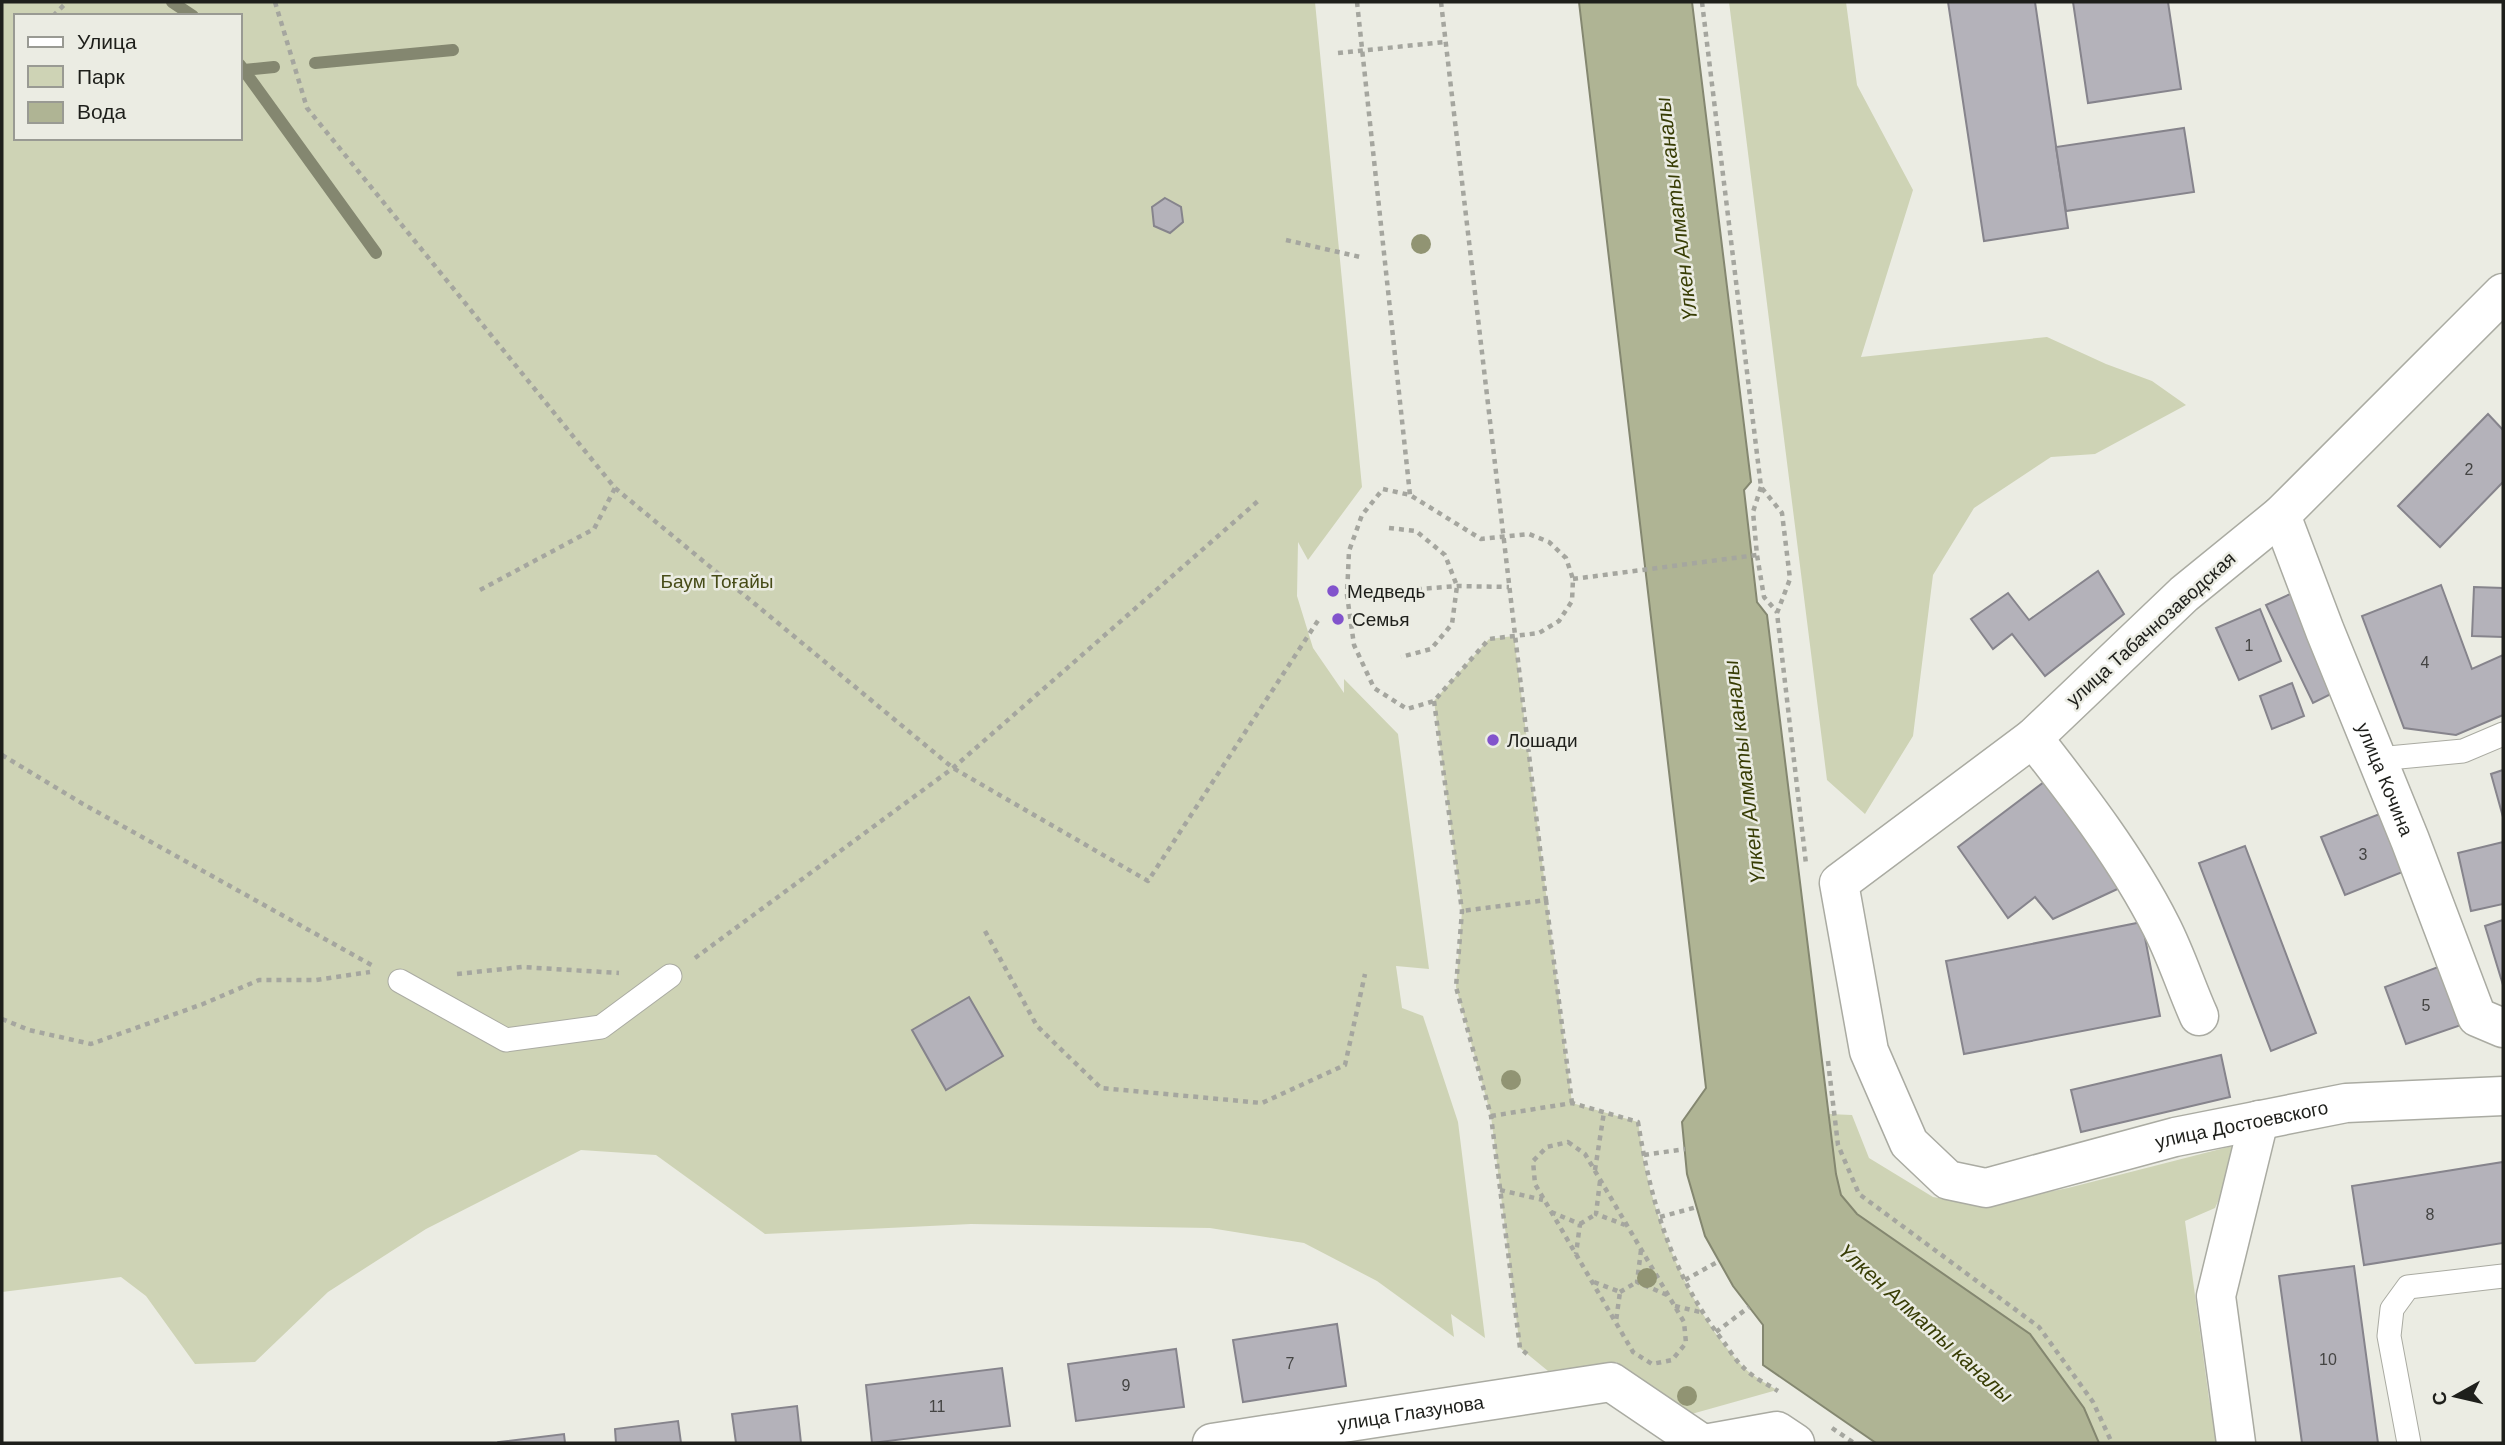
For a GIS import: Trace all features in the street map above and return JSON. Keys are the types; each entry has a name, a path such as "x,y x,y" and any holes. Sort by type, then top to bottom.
{"street":[{"name":"улица Табачнозаводская","path":"1823,878 2033,738 2184,594 2281,514 2503,293"},
{"name":"улица Кочина","path":"2281,514 2477,1017 2503,1028"},
{"path":"2033,738 2093,816 2136,883 2162,927 2199,1017"},
{"name":"улица Достоевского","path":"1823,878 1869,1051 1909,1143 1948,1180 1986,1188 2175,1137 2346,1103 2503,1096"},
{"path":"2236,1443 2216,1296 2259,1120"},
{"name":"улица Глазунова","path":"1212,1443 1611,1382 1701,1443"},
{"path":"1710,1443 1777,1431 1808,1432"}],"lane":[{"path":"2378,759 2463,751 2503,734"},
{"path":"400,981 506,1040 601,1027 670,976"},
{"path":"2409,1443 2389,1336 2392,1310 2408,1287 2503,1276"}],"path":[{"path":"275,2 307,108 615,488 953,768 1147,881 1319,619"},
{"path":"1357,2 1410,495"},
{"path":"1441,2 1514,636 1572,1103"},
{"path":"1702,2 1761,487 1753,512 1757,555 1765,597 1777,613 1823,878"},
{"path":"1338,53 1446,42"},
{"path":"1286,240 1360,257"},
{"path":"1761,487 1782,513 1790,579 1777,613"},
{"path":"480,590 594,529 615,488"},
{"path":"1382,489 1410,495 1481,539 1503,537 1528,534 1549,541 1566,558 1573,579 1572,601 1559,621 1539,633 1489,639 1434,701 1407,709 1374,688 1354,645 1347,595 1349,551 1362,514 1382,489"},
{"path":"400,981 522,967 670,976 953,768 1258,501"},
{"path":"1389,528 1416,531 1445,555 1457,586 1452,624 1432,649 1401,657"},
{"path":"1573,579 1757,555"},
{"path":"1347,595 1457,586 1509,587"},
{"path":"1434,701 1462,911 1456,987 1491,1116 1520,1348 1529,1356"},
{"path":"2,755 83,804 381,971 316,980 259,980 203,1004 91,1044 29,1030 2,1019"},
{"path":"1462,911 1546,900"},
{"path":"985,931 1037,1026 1101,1088 1262,1103 1345,1065 1365,974"},
{"path":"1827,1050 1838,1145 1859,1194 2039,1327 2093,1402 2112,1443"},
{"path":"1491,1116 1572,1103 1638,1122 1648,1180 1671,1252 1701,1312 1743,1367 1788,1398"},
{"path":"1595,1171 1604,1112"},
{"path":"1568,1142 1585,1154 1600,1180 1684,1322 1686,1343 1672,1360 1652,1364 1633,1352 1535,1184 1533,1161 1547,1147 1568,1142"},
{"path":"1644,1155 1685,1149"},
{"path":"1596,1214 1600,1180"},
{"path":"1500,1190 1544,1200"},
{"path":"1660,1217 1697,1207"},
{"path":"1551,1212 1580,1224"},
{"path":"1580,1224 1596,1214"},
{"path":"1596,1214 1627,1226"},
{"path":"1576,1255 1580,1224"},
{"path":"1637,1282 1641,1249"},
{"path":"1685,1280 1719,1261"},
{"path":"1592,1281 1620,1292"},
{"path":"1620,1292 1637,1282"},
{"path":"1637,1282 1668,1295"},
{"path":"1616,1322 1620,1292"},
{"path":"1674,1306 1701,1312"},
{"path":"1716,1332 1749,1307"},
{"path":"1764,1394 1777,1390"},
{"path":"1808,1432 1854,1443"}],"green space":[{"name":"Баум Тоғайы","path":"2,2 1315,2 1362,487 1308,560 1298,542 1297,596 1313,648 1344,693 1344,679 1398,734 1429,969 1396,966 1402,1008 1423,1016 1458,1122 1485,1338 1451,1314 1454,1337 1377,1281 1304,1243 1210,1228 971,1224 765,1234 656,1155 581,1150 426,1229 328,1292 255,1362 195,1364 146,1296 121,1277 2,1292"},
{"path":"1729,2 1846,2 1857,85 1913,190 1861,357 2047,337 2152,381 2186,405 2095,454 2051,457 1974,508 1933,575 1913,736 1865,814 1827,780"},
{"path":"1514,636 1572,1103 1638,1122 1655,1205 1684,1279 1725,1346 1746,1369 1777,1390 1688,1415 1616,1362 1548,1371 1520,1348 1491,1116 1456,987 1462,911 1434,701 1489,639"},
{"path":"1829,1114 1852,1115 1869,1158 1933,1197 1979,1205 2068,1188 2244,1143 2215,1208 2185,1221 2209,1399 2218,1443 2099,1443 2084,1408 1857,1214 1841,1195"}],"water":[{"name":"Үлкен Алматы каналы","path":"1579,2 1692,2 1751,482 1744,490 1757,602 1767,615 1836,1174 1841,1195 1857,1214 2030,1334 2084,1408 2099,1443 1876,1443 1763,1365 1763,1325 1733,1286 1705,1236 1687,1174 1682,1122 1706,1088"}],"building":[{"path":"1948,2 2035,2 2068,228 1984,241"},
{"path":"2073,2 2168,2 2181,89 2088,103"},
{"path":"2184,128 2194,192 2066,211 2056,147"},
{"path":"1165,198 1181,207 1183,222 1170,233 1154,226 1152,207"},
{"path":"2488,414 2503,430 2503,482 2440,547 2398,506"},
{"path":"2098,571 2124,614 2045,676 2012,634 1993,649 1971,619 2008,593 2029,620"},
{"path":"2441,585 2472,669 2503,655 2503,715 2456,735 2404,728 2362,616"},
{"path":"2474,587 2503,588 2503,637 2472,636"},
{"path":"2297,591 2343,688 2313,703 2266,605"},
{"path":"2260,609 2281,661 2239,680 2216,628"},
{"path":"2292,683 2304,716 2272,729 2260,696"},
{"path":"2503,770 2503,817 2491,774"},
{"path":"2048,779 2126,885 2053,919 2035,897 2008,918 1958,847"},
{"path":"2382,813 2405,871 2345,895 2321,837"},
{"path":"2503,842 2503,904 2471,911 2458,853"},
{"path":"2245,846 2316,1033 2271,1051 2199,863"},
{"path":"2503,920 2503,985 2485,926"},
{"path":"2142,922 2160,1016 1964,1054 1946,961"},
{"path":"2446,964 2467,1023 2406,1044 2385,987"},
{"path":"969,997 1003,1056 946,1090 912,1030"},
{"path":"2221,1055 2230,1097 2081,1132 2071,1090"},
{"path":"2503,1162 2503,1243 2364,1265 2352,1186"},
{"path":"2354,1266 2378,1443 2302,1443 2279,1276"},
{"path":"1337,1324 1346,1386 1243,1402 1233,1340"},
{"path":"1176,1349 1184,1407 1076,1421 1068,1364"},
{"path":"1002,1368 1010,1426 872,1443 866,1385"},
{"path":"797,1406 801,1443 736,1443 732,1414"},
{"path":"678,1421 681,1443 616,1443 615,1429"},
{"path":"564,1434 565,1443 499,1442"}],"waterway":[{"path":"172,2 190,14"},
{"path":"315,63 453,50"},
{"path":"244,70 274,67"},
{"path":"242,68 376,253"}],"place":[{"name":"Медведь","path":"1333,591"},
{"name":"Семья","path":"1338,619"},
{"name":"Лошади","path":"1493,740"}]}
